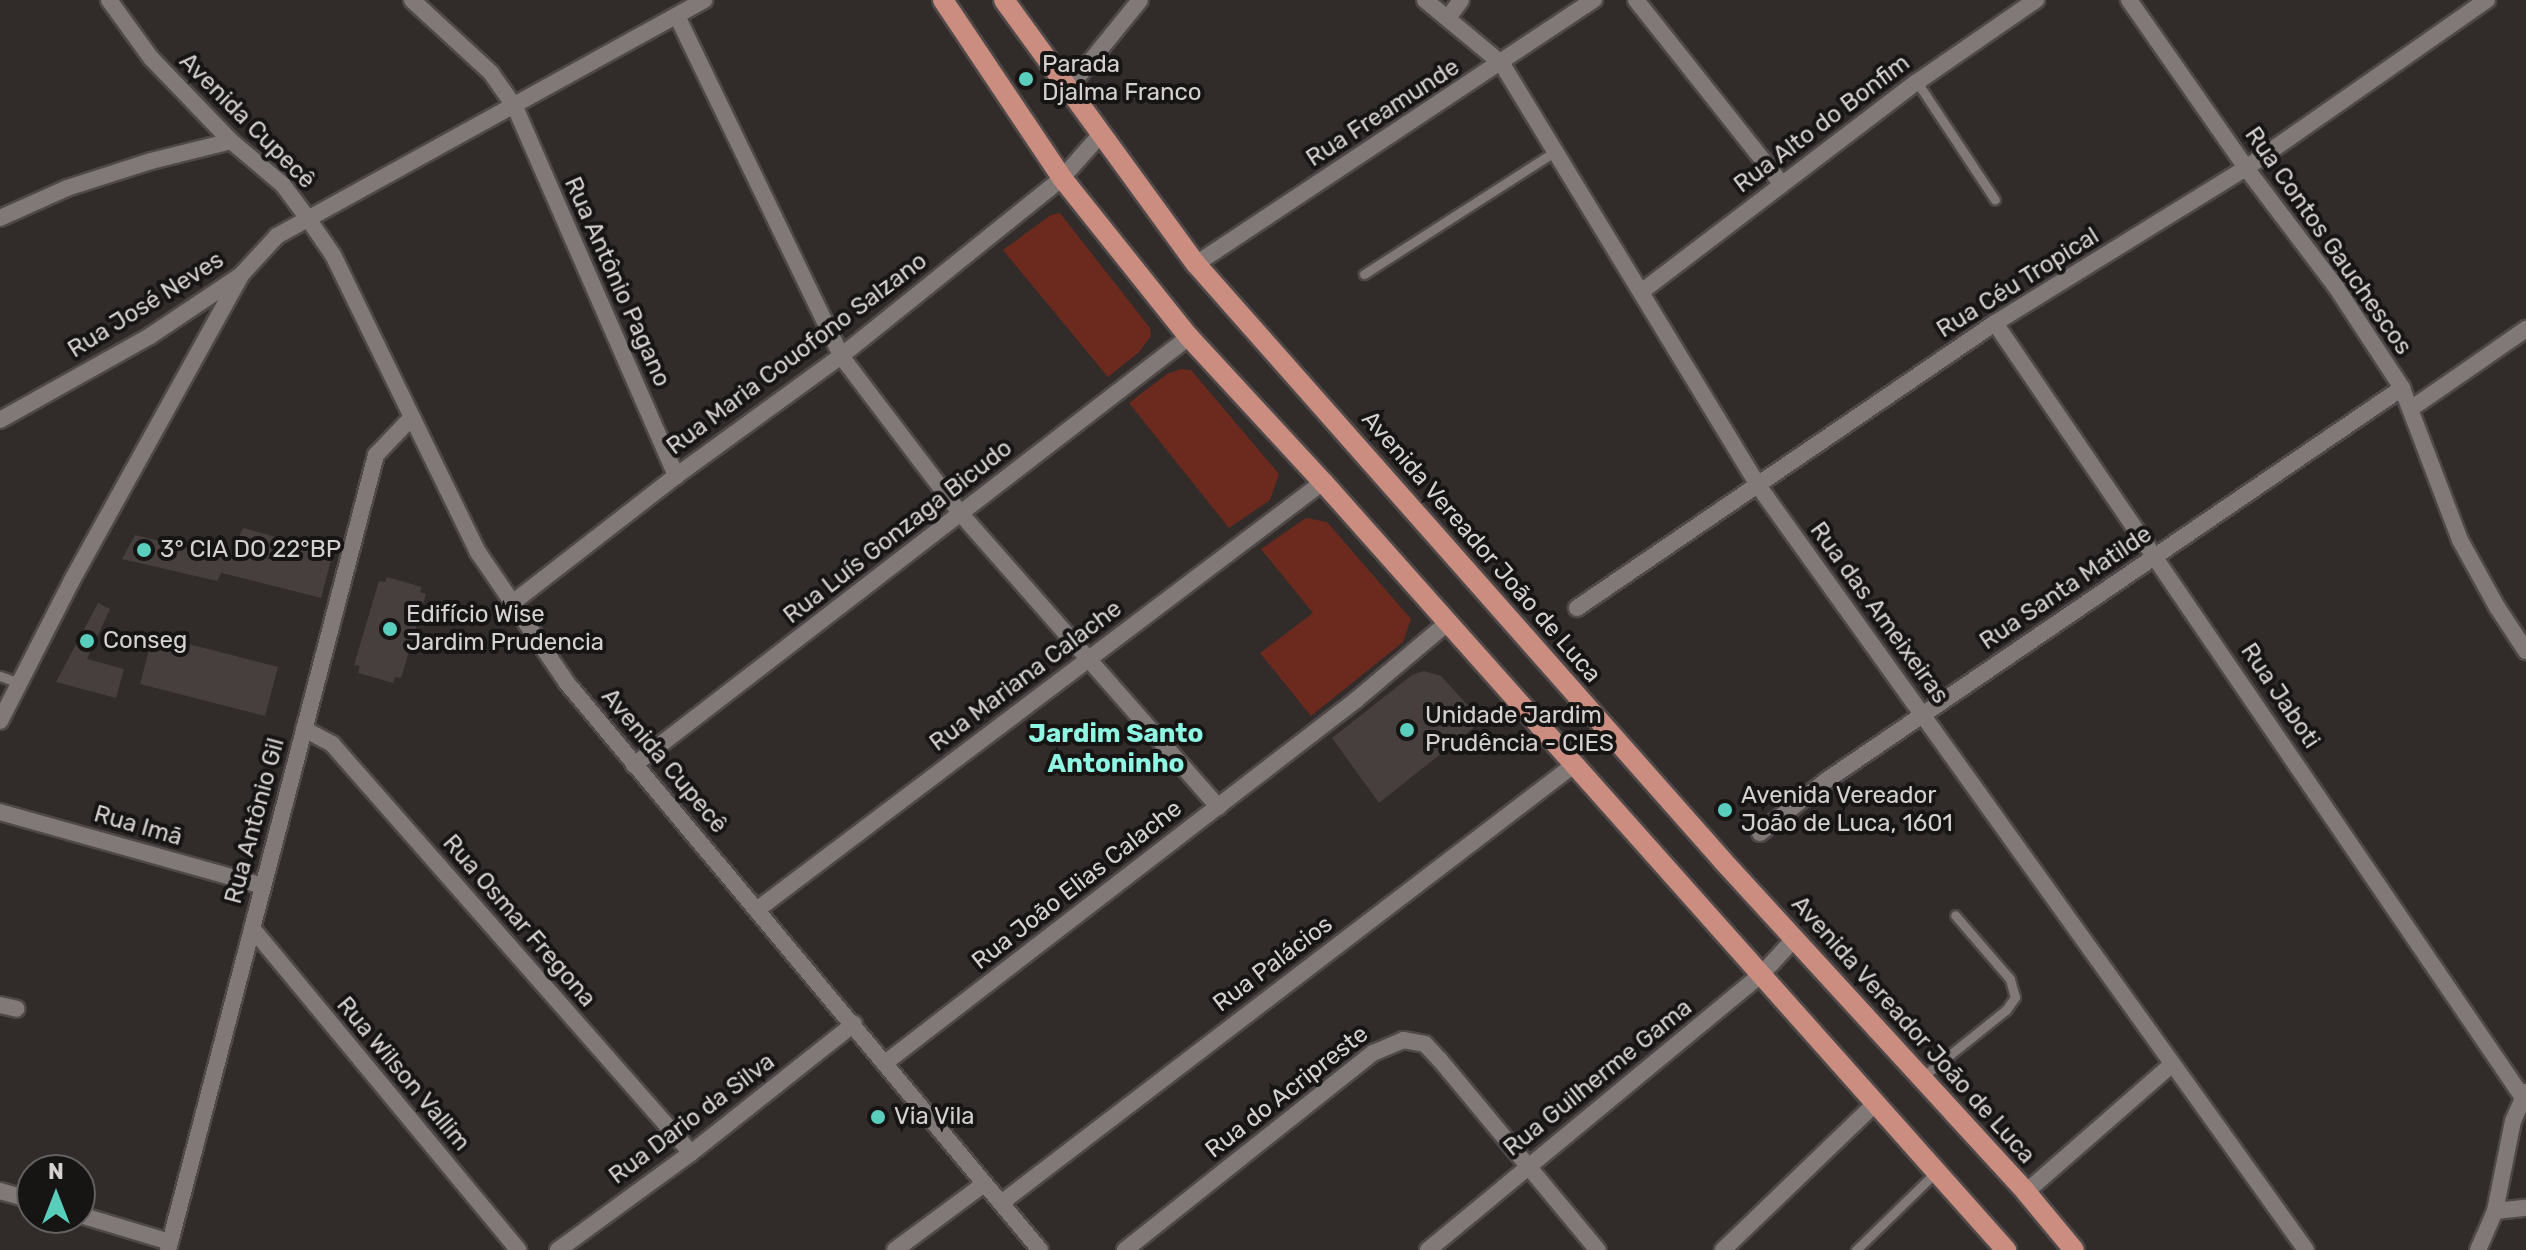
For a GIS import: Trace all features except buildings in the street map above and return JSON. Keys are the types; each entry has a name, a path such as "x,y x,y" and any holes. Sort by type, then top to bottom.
{"main road":[{"path":"943,0 1062,178 1189,337 1323,482 2006,1250"},
{"name":"Avenida Vereador João de Luca","path":"1004,0 1196,264 1794,939 2026,1192 2074,1250"}],"street":[{"name":"Avenida Cupecê","path":"109,0 151,58 231,141 283,185 333,255 478,552 567,683 1040,1250"},
{"name":"Rua Antônio Pagano","path":"412,0 491,73 515,107 676,476"},
{"name":"Rua José Neves","path":"0,420 150,336 241,275 263,248 309,220 704,0"},
{"path":"1068,89 1140,0"},
{"name":"Rua das Ameixeiras","path":"1425,0 1502,64 1757,484 2306,1250"},
{"path":"1448,18 1461,0"},
{"name":"Rua Freamunde","path":"1196,264 1502,64 1594,0"},
{"path":"1636,0 1782,184"},
{"name":"Rua Alto do Bonfim","path":"1641,292 1917,82 2036,0"},
{"name":"Rua Contos Gauchescos","path":"2129,0 2246,168 2336,287 2402,388 2460,540 2497,607 2526,651"},
{"name":"Rua Céu Tropical","path":"1577,608 1995,323 2246,168 2487,0"},
{"path":"677,16 841,356 961,514 1218,807"},
{"name":"Rua Maria Couofono Salzano","path":"511,604 676,476 841,356 1062,178 1102,133"},
{"path":"0,218 67,188 151,161 231,141"},
{"path":"0,721 71,582 241,275"},
{"name":"Rua Jaboti","path":"1995,323 2524,1094"},
{"path":"2412,408 2526,329"},
{"name":"Rua Luís Gonzaga Bicudo","path":"634,765 1189,337"},
{"name":"Rua Santa Matilde","path":"1760,833 1923,714 2402,388"},
{"name":"Rua Antônio Gil","path":"169,1246 376,455 412,417"},
{"name":"Rua Mariana Calache","path":"758,909 1323,482"},
{"name":"Rua João Elias Calache","path":"885,1063 1218,807 1447,623"},
{"name":"Rua Osmar Fregona","path":"304,729 332,744 691,1153"},
{"name":"Rua Palácios","path":"1001,1203 1575,764"},
{"name":"Rua Imã","path":"0,812 263,886"},
{"name":"Rua Wilson Vallim","path":"252,928 518,1250"},
{"name":"Rua Guilherme Gama","path":"1428,1250 1761,975 1794,939"},
{"path":"0,1005 17,1009"},
{"name":"Rua Dario da Silva","path":"558,1250 691,1153 854,1024"},
{"name":"Rua do Acripreste","path":"1125,1250 1373,1053 1397,1040 1425,1044 1598,1250"},
{"path":"2026,1192 2172,1064"},
{"path":"2478,1250 2495,1211 2524,1094"},
{"path":"1723,1250 1876,1103"},
{"path":"895,1250 984,1184"},
{"path":"2495,1211 2526,1208"},
{"path":"96,1221 169,1246"}],"lane":[{"path":"1917,82 1995,200"},
{"path":"1364,274 1554,152"},
{"path":"0,676 19,683"},
{"path":"1921,1078 2006,1010 2015,997 2010,979 1955,915"},
{"path":"1856,1250 1936,1172"}],"shaded area":[{"path":"1060,213 1150,328 1151,336 1139,352 1108,377 1003,250 1051,215"},
{"path":"1181,369 1191,370 1279,474 1270,500 1229,528 1129,403 1167,374"},
{"path":"1306,518 1327,522 1411,619 1403,642 1311,716 1260,653 1313,613 1261,549"}],"place":[{"name":"Parada Djalma Franco","path":"1026,79"},
{"name":"3° CIA DO 22°BP","path":"144,550"},
{"name":"Edifício Wise Jardim Prudencia","path":"390,629"},
{"name":"Conseg","path":"87,641"},
{"name":"Unidade Jardim Prudência - CIES","path":"1407,730"},
{"name":"Avenida Vereador João de Luca, 1601","path":"1725,810"},
{"name":"Via Vila","path":"878,1117"}],"district":[{"name":"Jardim Santo Antoninho","path":"1116,749"}]}
